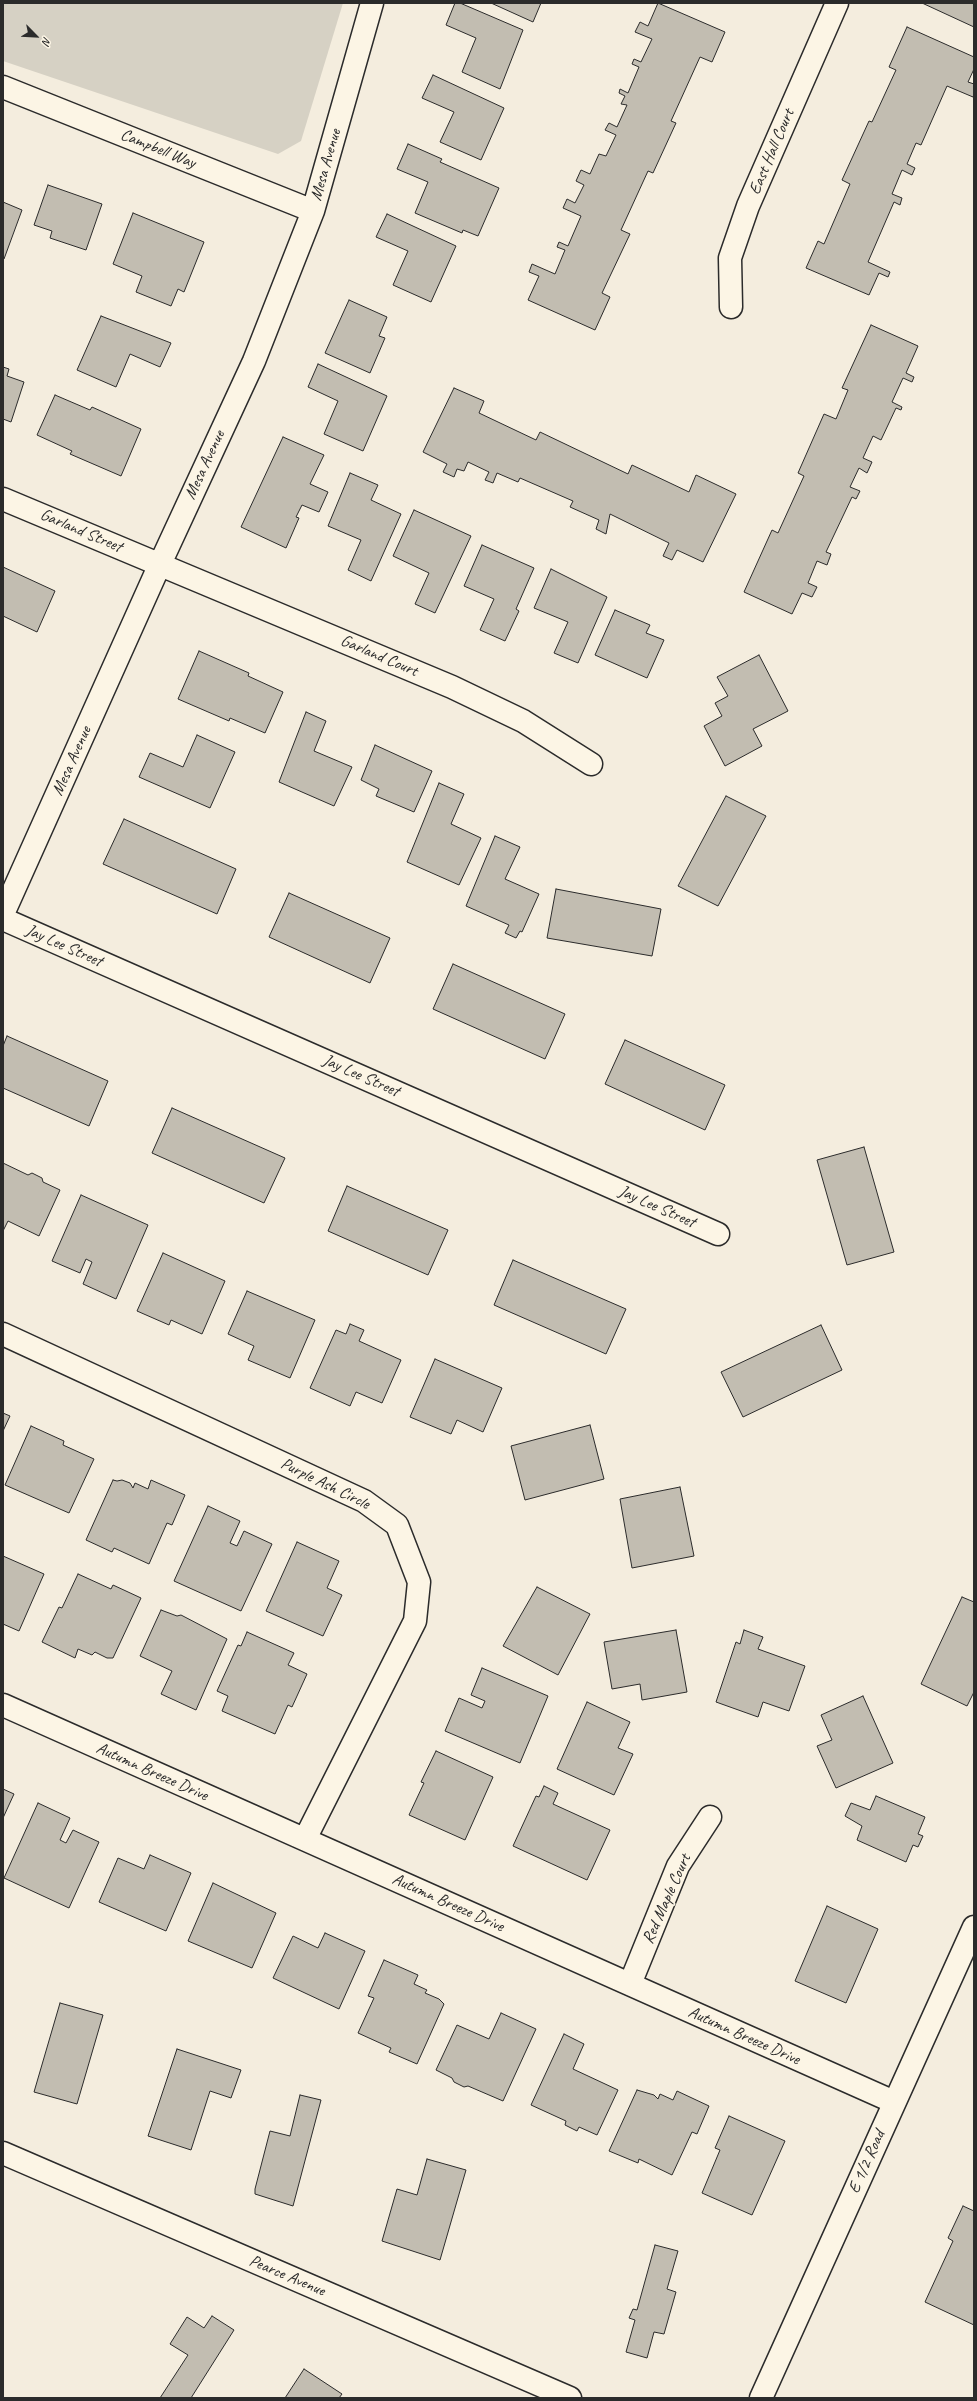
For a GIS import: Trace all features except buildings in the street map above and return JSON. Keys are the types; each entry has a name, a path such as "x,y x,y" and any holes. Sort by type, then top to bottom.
{"street":[{"name":"Mesa Avenue","path":"3,914 160,564 254,360 313,211 372,3"},
{"name":"East Hall Court","path":"731,307 730,258 746,214 837,3"},
{"name":"Campbell Way","path":"3,87 313,211"},
{"name":"Garland Street","path":"3,499 160,564"},
{"name":"Garland Court","path":"160,564 452,687 523,721 591,764"},
{"name":"Jay Lee Street","path":"3,919 718,1234"},
{"name":"Purple Ash Circle","path":"3,1334 364,1501 396,1525 419,1582 415,1621 305,1839"},
{"name":"Autumn Breeze Drive","path":"3,1706 894,2102"},
{"name":"Red Maple Court","path":"630,1984 678,1866 710,1816"},
{"name":"E 1/2 Road","path":"761,2398 974,1926"},
{"name":"Pearce Avenue","path":"3,2153 570,2398"}],"shaded area":[{"path":"3,3 343,3 301,141 278,154 3,61"}]}
